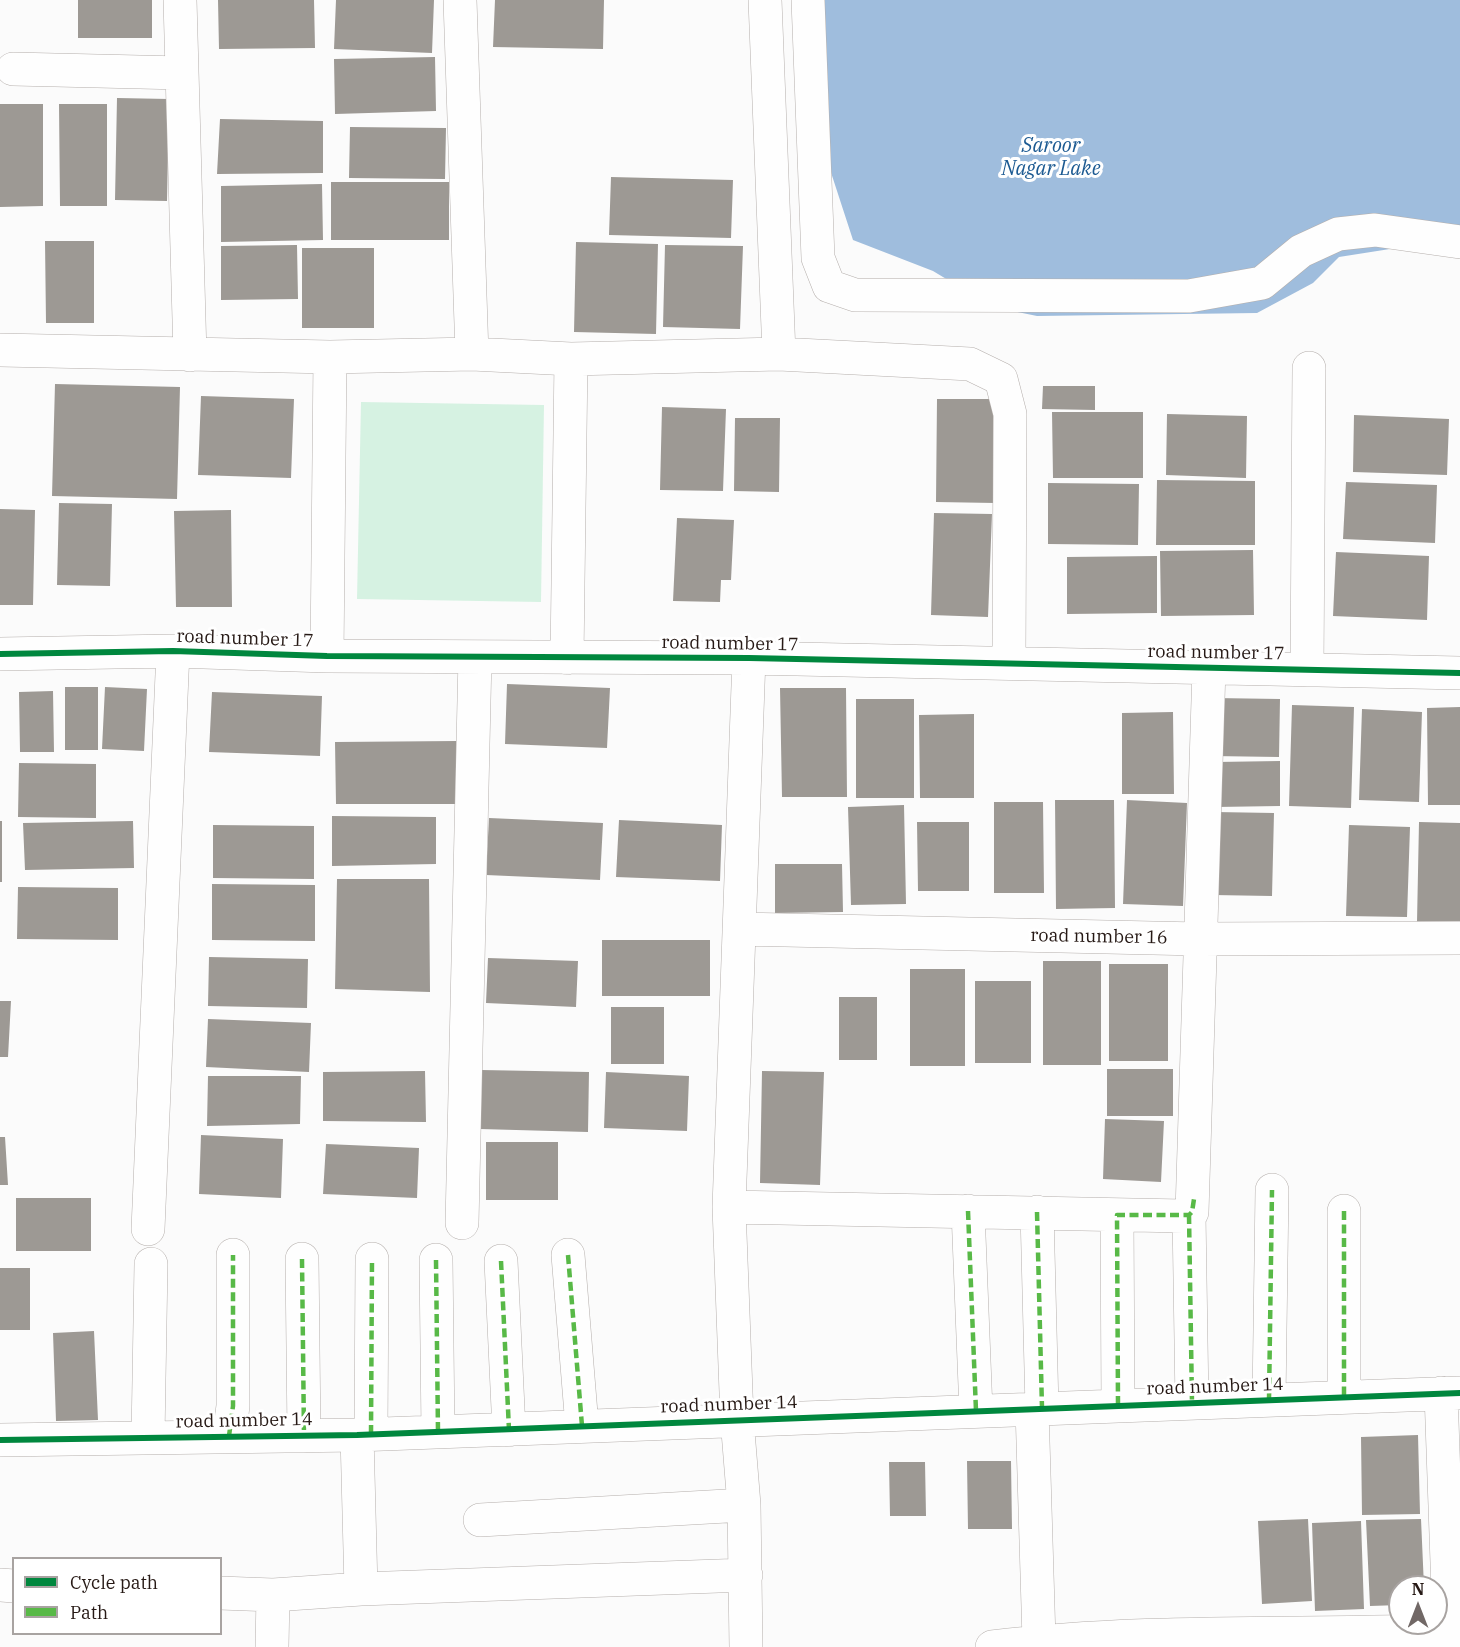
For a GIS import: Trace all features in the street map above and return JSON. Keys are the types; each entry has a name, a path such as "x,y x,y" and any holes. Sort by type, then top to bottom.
{"street":[{"path":"180,0 190,355"},
{"path":"460,0 472,354"},
{"path":"765,0 779,354"},
{"path":"808,0 818,258 829,286 855,295 1189,296 1262,284 1301,251 1338,234 1375,230 1460,242"},
{"path":"13,69 182,73"},
{"path":"0,350 330,357 472,354 571,359 779,354 970,364 1000,379 1010,414 1009,663"},
{"path":"327,656 330,357"},
{"path":"567,658 571,359"},
{"path":"1307,669 1310,368"},
{"path":"148,1229 173,651"},
{"name":"road number 17","path":"0,654 173,651 327,656 749,658 1460,673"},
{"path":"462,1223 475,657"},
{"path":"746,1647 744,1506 737,1419 729,1207 749,658"},
{"path":"1192,1403 1189,1215 1192,1212 1194,1199 1199,939 1209,668"},
{"name":"road number 16","path":"739,929 1199,939 1460,938"},
{"path":"1269,1400 1272,1190"},
{"path":"729,1207 1189,1215"},
{"path":"968,1211 976,1411"},
{"path":"1037,1212 1037,1408 1014,1645 1453,1636 1450,1393"},
{"path":"1344,1212 1344,1397"},
{"path":"1117,1215 1118,1405"},
{"path":"229,1436 233,1406 233,1255"},
{"path":"568,1255 582,1426"},
{"path":"302,1259 304,1436"},
{"path":"361,1589 364,1435 372,1259"},
{"path":"436,1260 438,1432"},
{"path":"501,1261 509,1430"},
{"path":"148,1437 151,1264"},
{"name":"road number 14","path":"0,1440 364,1435 1450,1393"},
{"path":"480,1520 744,1506"},
{"path":"222,1593 273,1595 361,1589 746,1575"},
{"path":"272,1647 273,1595"}],"green space":[{"path":"361,402 544,405 541,602 357,599"}],"water":[{"name":"Saroor Nagar Lake","path":"812,0 1460,0 1460,238 1339,257 1313,283 1257,313 1037,316 993,307 933,271 853,240 823,148"}],"building":[{"path":"78,0 152,0 152,38 78,38"},
{"path":"218,0 314,0 315,48 219,49"},
{"path":"336,0 434,0 432,53 334,49"},
{"path":"495,0 604,0 603,49 493,47"},
{"path":"435,57 436,111 335,114 334,59"},
{"path":"117,98 169,99 167,201 115,200"},
{"path":"0,104 43,104 43,206 0,207"},
{"path":"59,104 107,104 107,206 60,206"},
{"path":"220,119 323,121 323,173 217,174"},
{"path":"350,127 446,128 445,179 349,178"},
{"path":"611,177 733,180 731,238 609,235"},
{"path":"331,182 449,182 449,240 331,240"},
{"path":"322,184 323,240 221,242 221,186"},
{"path":"45,241 94,241 94,323 46,323"},
{"path":"576,242 658,244 656,334 574,332"},
{"path":"297,245 298,299 221,300 221,246"},
{"path":"665,245 743,246 740,329 663,327"},
{"path":"302,248 374,248 374,328 302,328"},
{"path":"55,384 180,387 177,499 52,496"},
{"path":"1043,386 1095,386 1095,410 1042,409"},
{"path":"201,396 294,399 291,478 198,475"},
{"path":"937,399 997,399 995,503 936,502"},
{"path":"662,407 726,409 723,491 660,490"},
{"path":"1052,412 1143,412 1143,478 1053,478"},
{"path":"1167,414 1247,416 1246,478 1166,475"},
{"path":"1354,415 1449,419 1447,475 1353,472"},
{"path":"735,418 780,418 779,492 734,491"},
{"path":"1157,480 1255,481 1255,545 1156,545"},
{"path":"1346,482 1437,485 1435,543 1343,539"},
{"path":"1048,483 1139,484 1138,545 1048,544"},
{"path":"59,503 112,504 110,586 57,585"},
{"path":"0,509 35,510 33,605 0,605"},
{"path":"231,510 232,607 176,607 174,511"},
{"path":"934,513 992,514 988,617 931,615"},
{"path":"677,518 734,520 731,580 721,580 720,602 673,601"},
{"path":"1253,550 1254,615 1161,616 1160,551"},
{"path":"1336,552 1429,556 1427,620 1333,616"},
{"path":"1157,556 1157,613 1067,614 1067,557"},
{"path":"507,684 610,688 607,748 505,744"},
{"path":"65,687 98,687 98,750 65,750"},
{"path":"105,687 147,689 144,751 102,749"},
{"path":"780,688 846,688 847,797 782,797"},
{"path":"53,691 54,752 20,752 19,692"},
{"path":"212,692 322,696 320,756 209,752"},
{"path":"1214,698 1280,699 1279,757 1212,756"},
{"path":"856,699 914,699 914,798 856,798"},
{"path":"1292,705 1354,707 1351,808 1289,806"},
{"path":"1460,707 1460,805 1428,805 1427,708"},
{"path":"1362,709 1422,712 1419,802 1359,800"},
{"path":"1173,712 1174,794 1122,794 1122,713"},
{"path":"974,714 974,798 920,798 919,715"},
{"path":"457,741 457,804 336,804 335,742"},
{"path":"1280,761 1280,806 1216,807 1216,762"},
{"path":"19,763 96,764 96,818 18,817"},
{"path":"1055,800 1114,800 1115,908 1056,909"},
{"path":"1127,800 1187,803 1183,906 1123,904"},
{"path":"994,802 1043,802 1044,893 994,893"},
{"path":"904,805 906,904 851,905 848,807"},
{"path":"1215,812 1274,813 1272,896 1213,895"},
{"path":"332,816 436,817 436,864 332,866"},
{"path":"489,818 603,823 600,880 486,875"},
{"path":"619,820 722,825 720,881 616,877"},
{"path":"0,821 2,821 2,882 0,882"},
{"path":"133,821 134,868 25,870 23,823"},
{"path":"917,822 969,822 969,891 918,891"},
{"path":"1419,822 1460,823 1460,924 1417,922"},
{"path":"213,825 314,826 314,879 213,878"},
{"path":"1349,825 1410,827 1407,917 1346,916"},
{"path":"775,864 842,864 843,912 775,913"},
{"path":"337,879 429,879 430,992 335,989"},
{"path":"212,884 315,885 315,941 212,940"},
{"path":"18,887 118,888 118,940 17,939"},
{"path":"602,940 710,940 710,996 602,996"},
{"path":"209,957 308,959 307,1008 208,1006"},
{"path":"488,958 578,961 576,1007 486,1003"},
{"path":"1043,961 1101,961 1101,1065 1043,1065"},
{"path":"1109,964 1168,964 1168,1061 1109,1061"},
{"path":"910,969 965,969 965,1066 910,1066"},
{"path":"975,981 1031,981 1031,1063 975,1063"},
{"path":"839,997 877,997 877,1060 839,1060"},
{"path":"0,1001 11,1001 8,1057 0,1057"},
{"path":"611,1007 664,1007 664,1064 611,1064"},
{"path":"208,1019 311,1023 309,1072 206,1067"},
{"path":"1107,1069 1173,1069 1173,1116 1107,1116"},
{"path":"481,1070 589,1072 588,1132 480,1129"},
{"path":"425,1071 426,1122 323,1121 323,1072"},
{"path":"762,1071 824,1072 820,1185 760,1183"},
{"path":"606,1072 689,1076 687,1131 604,1128"},
{"path":"208,1076 301,1076 300,1124 207,1126"},
{"path":"1105,1119 1164,1121 1161,1182 1103,1179"},
{"path":"201,1135 283,1139 281,1198 199,1194"},
{"path":"0,1137 5,1137 8,1185 0,1185"},
{"path":"486,1142 558,1142 558,1200 486,1200"},
{"path":"326,1144 419,1148 417,1198 323,1194"},
{"path":"16,1198 91,1198 91,1251 16,1251"},
{"path":"0,1268 30,1268 30,1330 0,1330"},
{"path":"94,1331 98,1420 56,1421 53,1333"},
{"path":"1418,1435 1420,1514 1362,1515 1361,1437"},
{"path":"967,1461 1011,1461 1012,1529 968,1529"},
{"path":"889,1462 925,1462 926,1516 890,1516"},
{"path":"1308,1519 1312,1601 1262,1604 1258,1521"},
{"path":"1421,1519 1423,1575 1388,1575 1388,1605 1370,1606 1366,1520"},
{"path":"1361,1521 1364,1609 1315,1611 1312,1523"}],"marked path":[{"path":"1269,1400 1272,1190"},
{"path":"1118,1405 1117,1215 1189,1215 1192,1212 1194,1199"},
{"path":"968,1211 976,1411"},
{"path":"1344,1211 1344,1397"},
{"path":"1037,1212 1042,1408"},
{"path":"1189,1215 1192,1403"},
{"path":"229,1436 233,1406 233,1255"},
{"path":"568,1255 582,1426"},
{"path":"302,1259 304,1436"},
{"path":"371,1434 372,1259"},
{"path":"436,1260 438,1432"},
{"path":"501,1261 509,1430"}],"cycle path":[{"path":"0,654 173,651 327,656 749,658 1460,673"},
{"path":"0,1440 357,1435 1460,1393"}]}
